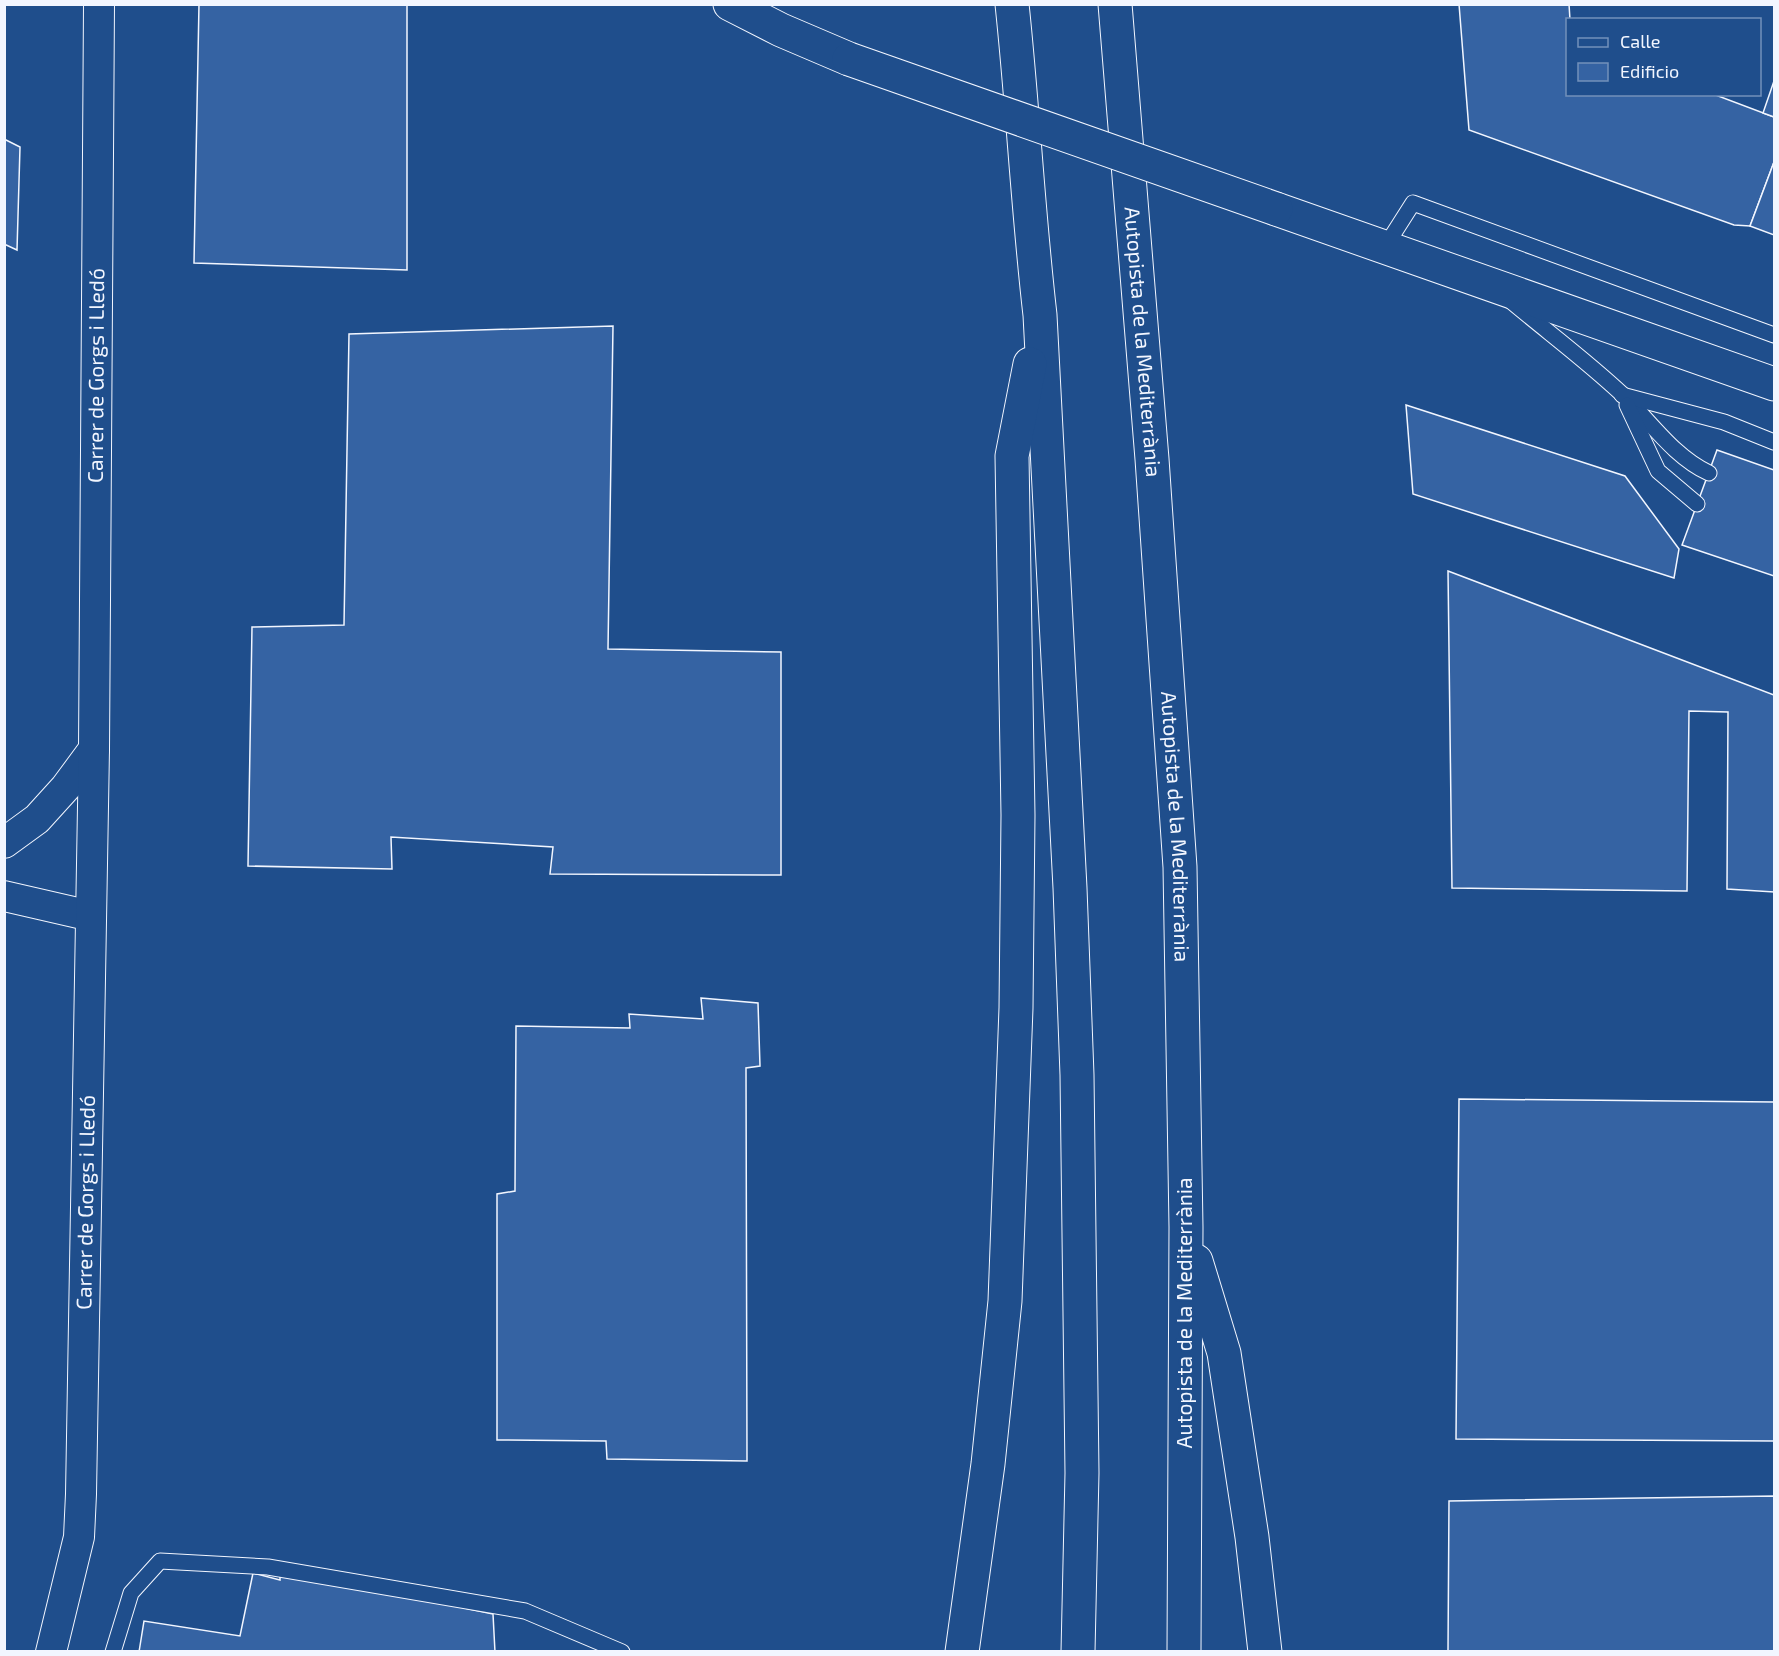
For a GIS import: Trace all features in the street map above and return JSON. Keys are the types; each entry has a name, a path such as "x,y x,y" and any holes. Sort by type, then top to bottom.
{"main road":[{"path":"1012,4 1020,78 1032,250 1040,315 1070,888 1077,1075 1082,1473 1078,1652"},
{"name":"Autopista de la Mediterrània","path":"1115,4 1153,471 1180,867 1186,1227 1184,1652"},
{"path":"739,6 781,30 849,59 1774,384"},
{"path":"962,1652 988,1464 1005,1301 1016,1008 1018,838 1012,456 1040,315"},
{"path":"1186,1227 1224,1353 1252,1537 1264,1652"}],"street":[{"name":"Carrer de Gorgs i Lledó","path":"51,1652 79,1538 91,916 99,4"},
{"path":"4,843 37,819 66,787 93,749"},
{"path":"4,896 91,916"}],"lane":[{"path":"1385,247 1413,203 1774,335"},
{"path":"1491,284 1622,394 1683,457 1695,467 1709,473"},
{"path":"1622,394 1724,422 1774,442"},
{"path":"1622,394 1658,471 1697,504"},
{"path":"113,1652 131,1593 160,1561 268,1567 525,1611 622,1652"}],"building":[{"path":"199,4 407,4 407,270 194,263"},
{"path":"1459,4 1569,4 1570,18 1566,18 1566,96 1718,96 1774,117 1774,162 1750,226 1734,225 1469,130"},
{"path":"1774,81 1774,117 1763,113"},
{"path":"4,139 20,147 17,250 4,244"},
{"path":"1774,162 1774,235 1750,226"},
{"path":"613,326 608,649 781,652 781,875 550,874 553,847 391,837 392,869 248,866 252,627 344,625 349,334"},
{"path":"1406,405 1625,476 1679,549 1674,578 1413,494"},
{"path":"1717,450 1774,470 1774,576 1682,545"},
{"path":"1448,571 1774,695 1774,892 1727,889 1728,712 1689,711 1687,891 1452,888"},
{"path":"701,998 758,1003 760,1066 746,1068 747,1461 607,1459 606,1441 497,1440 497,1194 515,1191 516,1026 630,1028 629,1014 703,1019"},
{"path":"1459,1099 1774,1102 1774,1441 1456,1439"},
{"path":"1774,1496 1774,1652 1448,1652 1449,1501"},
{"path":"280,1571 466,1603 464,1608 493,1614 495,1652 139,1652 144,1621 240,1636 253,1573 280,1580"}]}
